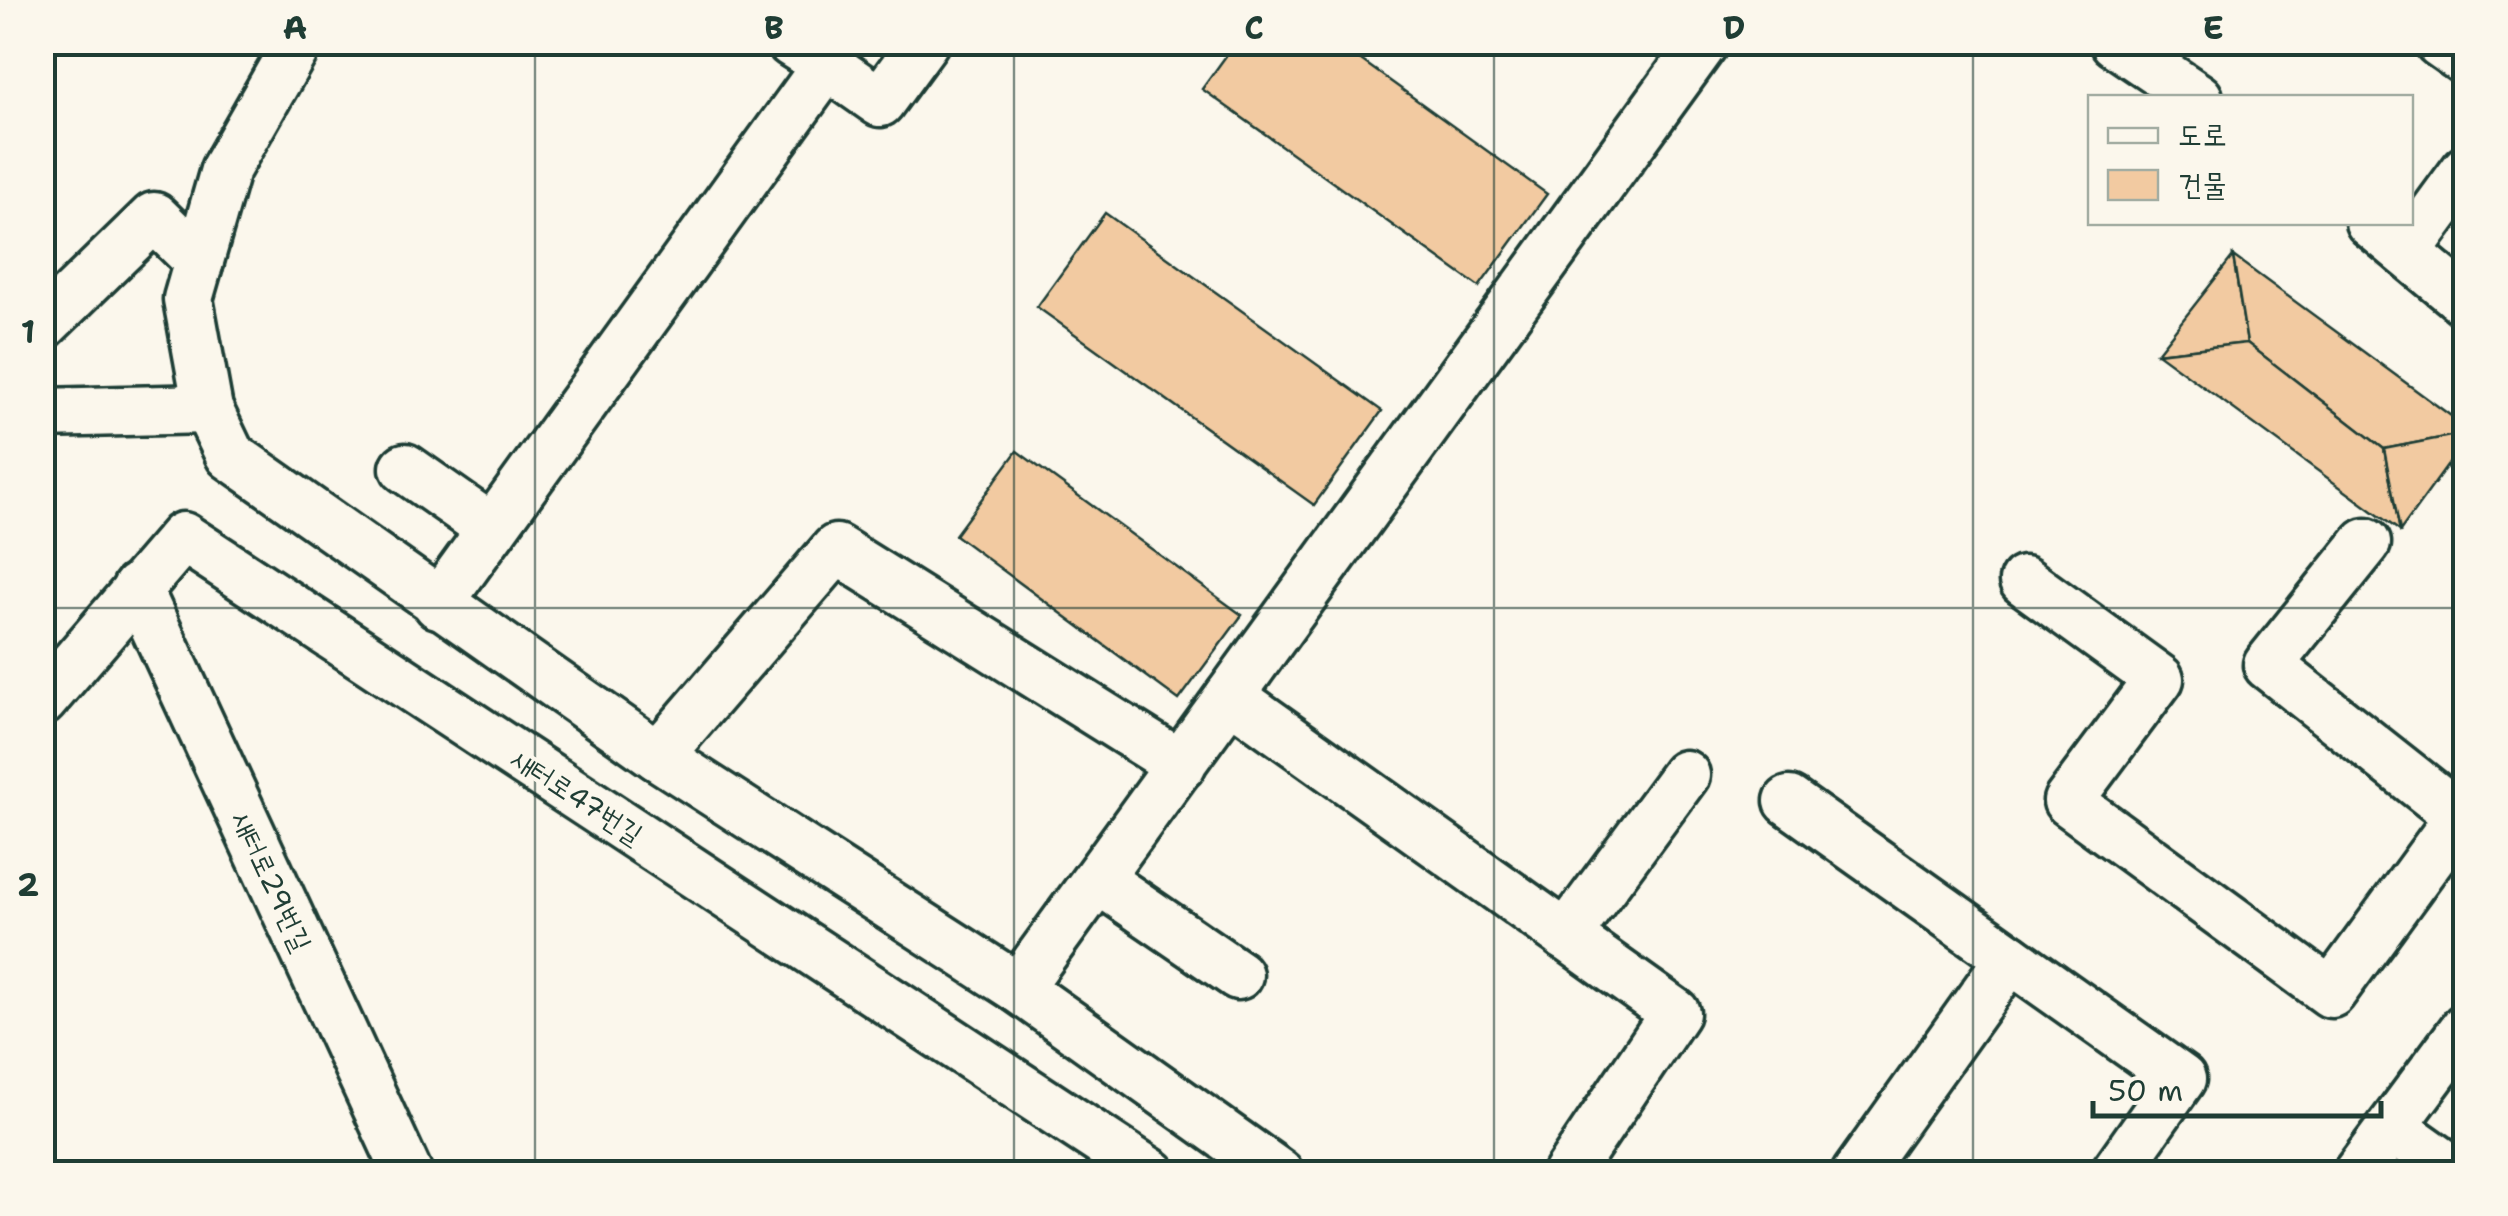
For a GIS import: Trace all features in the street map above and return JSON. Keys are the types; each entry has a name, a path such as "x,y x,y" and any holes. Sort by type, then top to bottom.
{"street":[{"path":"298,42 225,170 188,299 208,409 230,455 658,756 1018,988 1279,1174"},
{"path":"438,604 492,530 809,54 880,102 924,42"},
{"path":"1018,988 1704,42"},
{"path":"2115,42 2194,95"},
{"path":"2439,42 2466,61"},
{"path":"2406,252 2466,170"},
{"path":"42,326 154,218 199,260"},
{"path":"2374,225 2466,302"},
{"path":"42,413 208,409"},
{"path":"405,468 492,530"},
{"name":"새터로47번길","path":"42,701 183,537 1152,1174"},
{"path":"2024,581 2158,679 2068,801 2331,993 2462,812 2268,665 2366,543"},
{"path":"658,756 836,548 1181,764"},
{"name":"새터로29번길","path":"137,588 408,1174"},
{"path":"1230,696 1675,1014 1566,1174"},
{"path":"1566,936 1685,775"},
{"path":"1789,802 2181,1080 2114,1174"},
{"path":"1098,879 1238,975"},
{"path":"1856,1174 2010,958"},
{"path":"2357,1174 2466,1027"},
{"path":"2392,1127 2458,1174"}],"building":[{"path":"1236,42 1336,42 1547,194 1479,287 1202,89"},
{"path":"1105,213 1382,411 1314,505 1037,307"},
{"path":"2233,256 2247,343 2157,353"},
{"path":"2233,256 2466,427 2466,433 2384,449 2247,343"},
{"path":"2247,343 2384,449 2400,531 2157,353"},
{"path":"2466,433 2466,440 2400,531 2384,449"},
{"path":"1017,451 1242,615 1179,700 955,535"}]}
